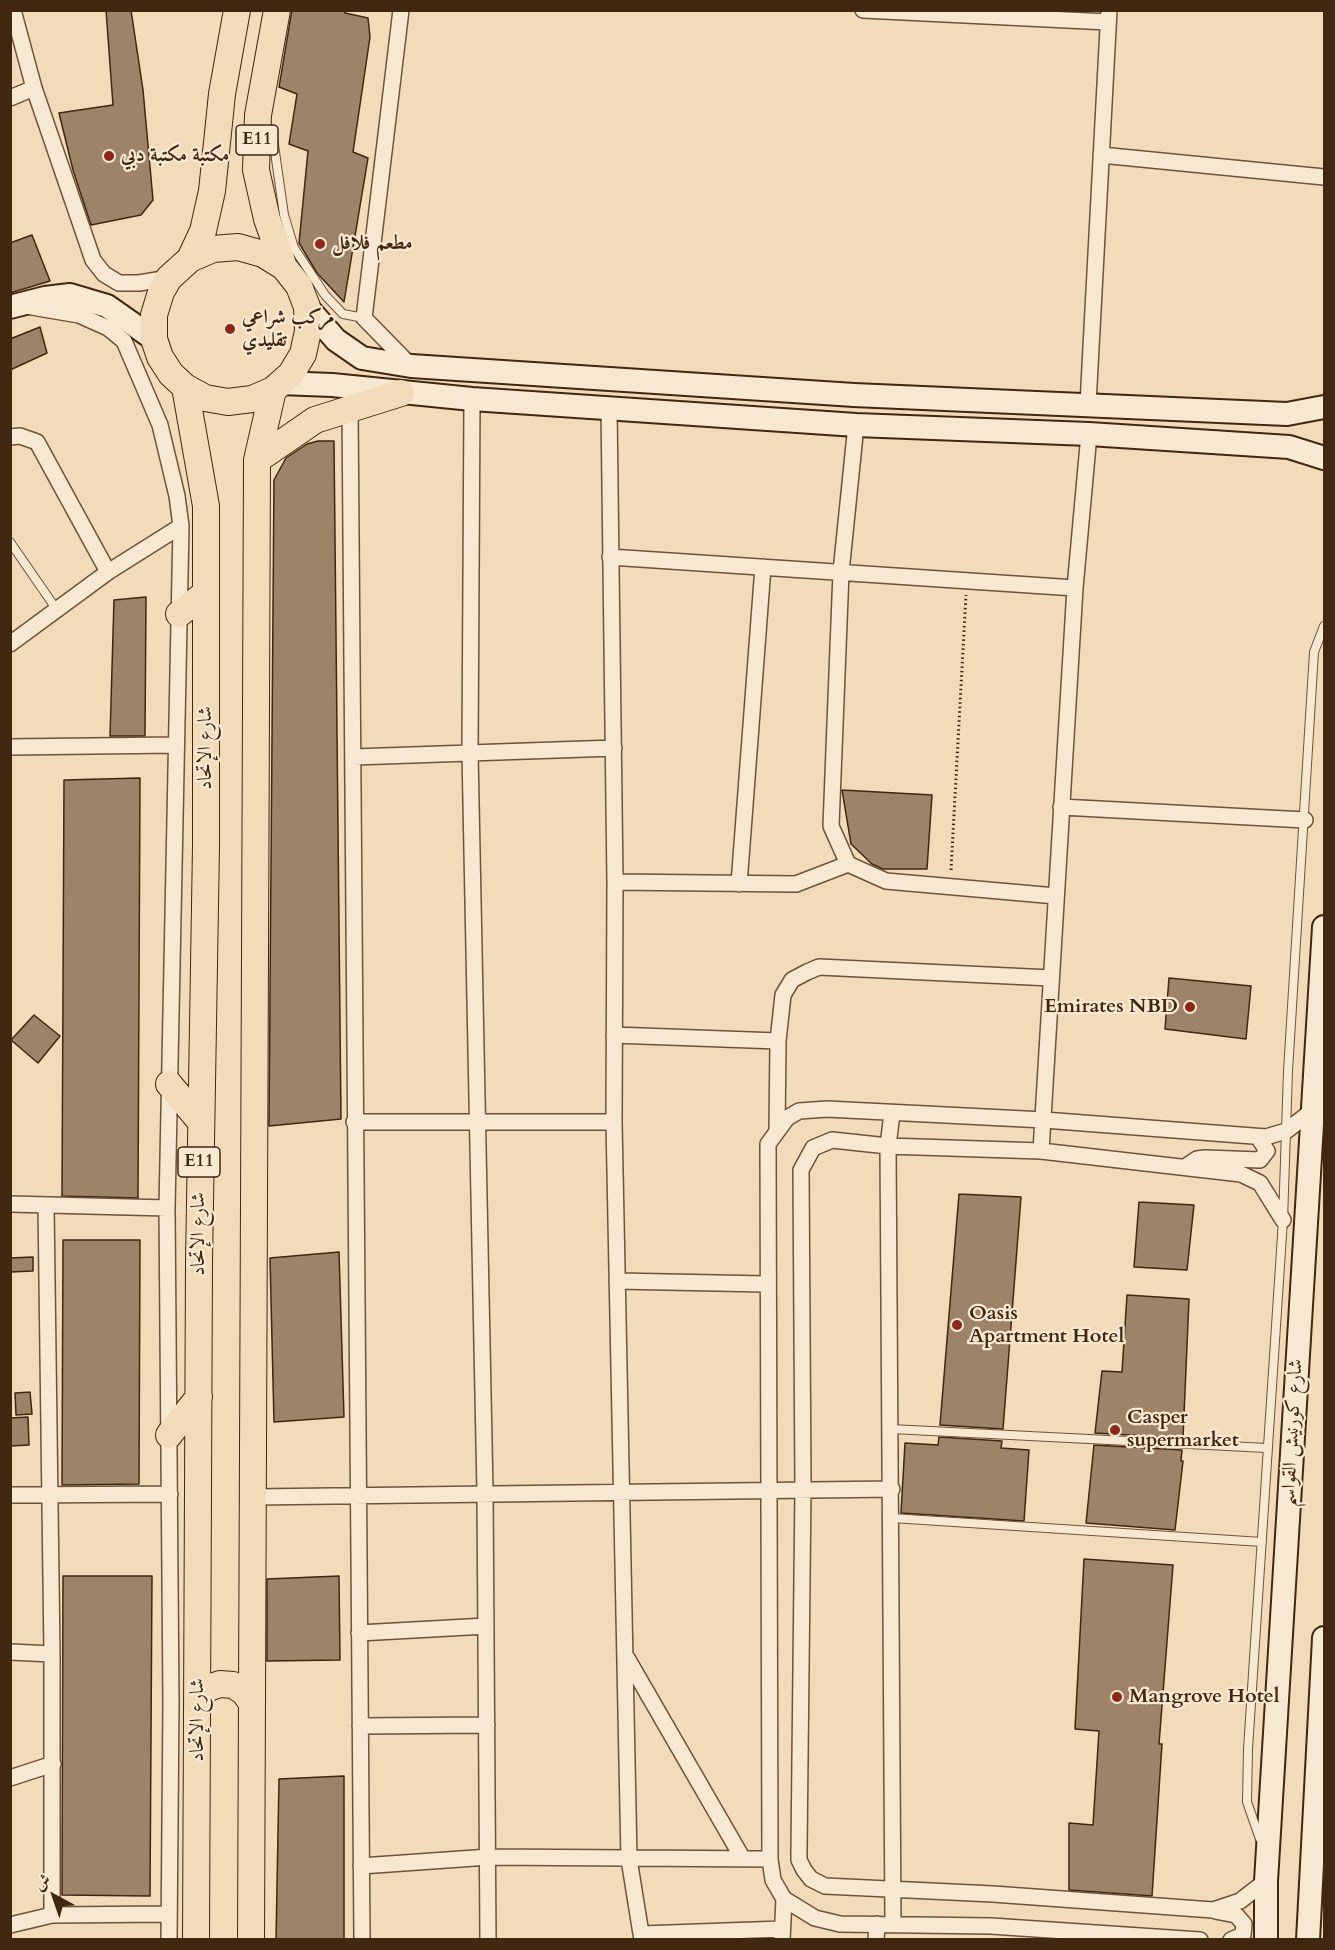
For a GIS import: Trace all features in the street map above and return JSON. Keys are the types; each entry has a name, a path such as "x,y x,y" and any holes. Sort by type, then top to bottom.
{"main road":[{"name":"E11","path":"190,259 203,231 212,191 222,94 237,10"},
{"name":"E11","path":"277,10 258,115 256,170 267,219 284,267"},
{"path":"238,247 263,254 284,267 299,286 307,308 308,331 303,354 291,374 277,386 252,399 228,402 205,398 184,387 165,365 154,339 154,315 161,292 169,278 190,259 213,249 238,247"},
{"path":"251,1940 257,460 277,386"},
{"name":"شارع الإتحاد","path":"184,387 206,506 206,846 200,1121 199,1697 196,1940"},
{"path":"257,460 315,420 350,407 401,393"},
{"path":"178,614 206,593"},
{"path":"169,1084 200,1121"},
{"path":"169,1435 199,1396"},
{"path":"199,1697 208,1688 220,1684 233,1685 244,1692 252,1703"}],"street":[{"path":"13,10 34,88 89,251 97,267 119,283 139,283 169,278"},
{"path":"401,10 364,318 411,366"},
{"path":"872,11 1109,16 1088,404"},
{"path":"10,98 34,88"},
{"path":"1101,155 1324,177"},
{"path":"15,306 70,295 106,306 154,339"},
{"path":"15,306 79,315 108,328 123,341 160,425 177,496 181,526 167,1208 171,1702 169,1940"},
{"path":"307,308 336,340 362,358 411,366 854,394 1287,414 1324,407"},
{"path":"277,386 856,425 1089,434 1289,447 1324,458"},
{"path":"472,399 470,753 485,1492 488,1940"},
{"path":"350,407 362,1940"},
{"path":"609,407 609,556 615,882 614,1122 629,1859 642,1937 782,1934 784,1899"},
{"path":"856,425 841,572 831,826 848,864 886,881 1056,896"},
{"path":"1041,1151 1075,588 1089,434"},
{"path":"10,437 20,436 37,442 108,572"},
{"path":"10,644 108,572 181,526"},
{"path":"609,556 1075,588"},
{"path":"739,884 763,567"},
{"path":"10,747 175,745"},
{"path":"354,757 614,748"},
{"path":"1061,807 1305,820"},
{"path":"615,882 739,884 807,882 848,864"},
{"name":"شارع كورنيش القواسم","path":"1266,1940 1267,1870 1324,927"},
{"path":"777,1130 778,1041 783,995 792,980 819,967 1051,978"},
{"path":"614,1035 778,1041"},
{"path":"1200,1940 991,1933 893,1924 877,1932 815,1918 784,1899 773,1880 770,1859 770,1490 766,1284 768,1144 787,1118 799,1111 827,1109 1044,1120 1258,1137 1286,1131 1312,1111"},
{"path":"892,1113 888,1146 893,1924"},
{"path":"354,1122 614,1122"},
{"path":"1185,1167 1205,1158 1260,1160 1267,1151 1258,1137"},
{"path":"1231,1940 1243,1935 1244,1924 1236,1915 1213,1910 825,1886 811,1879 799,1860 802,1488 801,1170 813,1148 822,1142 832,1140 888,1146 1041,1151 1241,1174 1260,1183 1283,1220"},
{"path":"10,1194 11,1204 167,1208"},
{"path":"46,1205 53,1764 52,1915"},
{"path":"617,1281 766,1284"},
{"path":"254,1497 802,1488 892,1489"},
{"path":"10,1495 170,1494"},
{"path":"359,1633 486,1626"},
{"path":"1308,1940 1324,1638"},
{"path":"10,1652 52,1654"},
{"path":"625,1655 743,1859"},
{"path":"360,1726 487,1725"},
{"path":"10,1778 53,1764"},
{"path":"361,1866 489,1857 770,1859"},
{"path":"1213,1910 1240,1901 1267,1870"},
{"path":"10,1925 52,1915 168,1914"}],"lane":[{"path":"258,115 273,138 284,215 294,248 325,295 343,314 364,318"},
{"path":"10,542 57,610"},
{"path":"1267,1870 1247,1802 1267,1448 1283,1220 1288,1071 1314,652 1324,626"},
{"path":"891,1429 1267,1448"},
{"path":"892,1518 1262,1542"}],"path":[{"path":"950,887 967,581"}],"building":[{"name":"مكتبة مكتبة دبي","path":"106,10 131,10 143,90 153,200 141,215 91,225 73,170 59,113 113,105"},
{"path":"292,10 345,10 345,13 368,18 370,37 353,152 368,158 344,302 317,273 299,243 308,151 289,144 297,94 279,87"},
{"path":"32,235 50,281 10,293 10,243"},
{"path":"40,327 47,353 10,370 10,339"},
{"path":"334,441 341,1119 269,1126 274,480 286,458 307,444"},
{"path":"146,597 145,736 110,736 114,600"},
{"path":"140,778 138,1198 62,1196 64,780"},
{"path":"842,790 932,795 927,869 883,869 872,864 851,844"},
{"path":"1169,978 1251,986 1246,1039 1165,1029"},
{"path":"34,1015 60,1036 38,1063 11,1040"},
{"name":"Oasis Apartment Hotel","path":"959,1194 1021,1197 1003,1429 940,1425"},
{"path":"1139,1202 1194,1205 1187,1270 1134,1267"},
{"path":"63,1240 140,1240 139,1484 62,1485"},
{"path":"339,1252 344,1417 274,1422 270,1258"},
{"path":"33,1257 33,1271 10,1272 10,1258"},
{"path":"1127,1295 1189,1299 1183,1438 1095,1433 1102,1371 1122,1372"},
{"path":"30,1392 32,1414 16,1415 15,1393"},
{"path":"28,1417 29,1445 10,1446 10,1418"},
{"path":"939,1437 1002,1441 1001,1448 1029,1450 1024,1521 901,1513 905,1443 938,1445"},
{"path":"1094,1445 1182,1450 1181,1461 1183,1461 1175,1530 1086,1523"},
{"path":"1084,1559 1173,1565 1159,1744 1162,1744 1152,1896 1069,1890 1069,1823 1093,1825 1099,1731 1075,1729"},
{"path":"63,1576 152,1576 150,1896 62,1895"},
{"path":"339,1576 340,1660 267,1661 267,1579"},
{"path":"344,1776 344,1940 276,1940 279,1779"}],"place":[{"name":"مكتبة مكتبة دبي","path":"109,156"},
{"name":"مطعم فلافل","path":"320,244"},
{"name":"مركب شراعي تقليدي","path":"230,329"},
{"name":"Emirates NBD","path":"1190,1007"},
{"name":"Oasis Apartment Hotel","path":"957,1325"},
{"name":"Casper supermarket","path":"1115,1430"},
{"name":"Mangrove Hotel","path":"1117,1697"}]}
